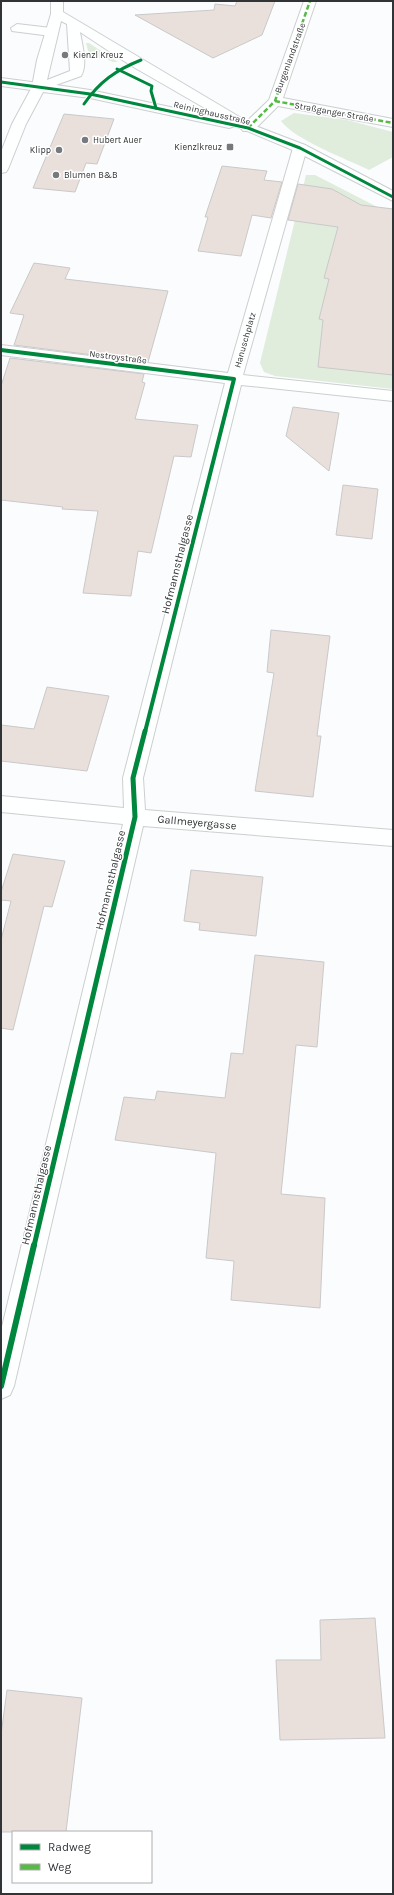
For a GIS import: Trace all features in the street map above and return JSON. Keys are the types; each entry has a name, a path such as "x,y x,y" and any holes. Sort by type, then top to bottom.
{"street":[{"name":"Burgenlandstraße","path":"248,128 275,102 310,1"},
{"name":"Reininghausstraße","path":"57,7 73,22 135,62 248,128"},
{"path":"1,169 19,124 39,87 57,7"},
{"path":"1,82 39,87 76,73 77,63 73,22"},
{"path":"17,28 51,32"},
{"name":"Reininghausstraße","path":"39,87 90,94 248,128 300,148 393,197"},
{"name":"Straßganger Straße","path":"275,102 393,123"},
{"name":"Hanuschplatz","path":"300,148 234,379 393,396"},
{"name":"Nestroystraße","path":"1,350 234,379"},
{"name":"Hofmannsthalgasse","path":"1,1386 135,817 133,778 234,379"},
{"name":"Gallmeyergasse","path":"1,804 135,817 393,838"}],"green space":[{"path":"86,43 89,43 118,62 113,62 104,58 90,58"},
{"path":"294,113 347,120 393,132 393,157 369,170 309,142 288,128 281,121"},
{"path":"306,175 315,175 393,215 393,389 275,376 264,372 260,363"}],"building":[{"path":"237,1 275,1 262,35 213,58 135,15 214,10 215,4 235,6"},
{"path":"64,114 114,119 97,164 86,163 75,192 33,188"},
{"path":"222,166 267,171 264,180 282,182 271,218 252,215 241,256 198,251 208,217 205,217"},
{"path":"298,184 332,189 361,205 393,209 393,375 318,367 323,320 319,319 329,279 324,278 338,227 288,220"},
{"path":"34,263 70,268 65,279 168,291 148,362 14,345 24,315 10,313"},
{"path":"10,358 144,374 142,382 145,383 135,419 198,425 191,457 174,456 151,553 138,551 131,596 83,593 98,511 62,509 63,507 1,500 1,386"},
{"path":"293,407 339,413 329,471 286,436"},
{"path":"343,485 378,489 372,539 336,535"},
{"path":"271,630 330,636 317,736 321,736 313,797 255,791 274,673 267,672"},
{"path":"47,687 109,696 87,771 1,761 1,725 34,729"},
{"path":"13,854 65,861 52,907 44,906 13,1030 1,1028 1,940 11,901 1,900 1,892"},
{"path":"191,870 263,877 256,936 199,930 200,923 184,921"},
{"path":"255,955 324,962 317,1047 296,1045 281,1194 325,1198 320,1308 231,1300 234,1261 206,1258 216,1153 115,1140 124,1097 155,1100 157,1091 225,1098 231,1053 243,1054"},
{"path":"375,1618 385,1738 280,1740 276,1660 321,1660 320,1620"},
{"path":"7,1690 82,1698 66,1831 1,1832 1,1735"}],"marked path":[{"path":"248,128 275,101 310,1"},
{"path":"275,101 393,123"}],"cycle path":[{"path":"84,104 90,95 108,76 141,60"},
{"path":"117,69 152,86 151,91 156,108"},
{"path":"1,82 90,94 248,128 300,148 393,197"},
{"path":"1,350 234,379 133,778 135,817 1,1386"}],"place":[{"name":"Kienzl Kreuz","path":"65,55"},
{"name":"Hubert Auer","path":"85,140"},
{"name":"Kienzlkreuz","path":"230,147"},
{"name":"Klipp","path":"59,150"},
{"name":"Blumen B&B","path":"56,175"}]}
